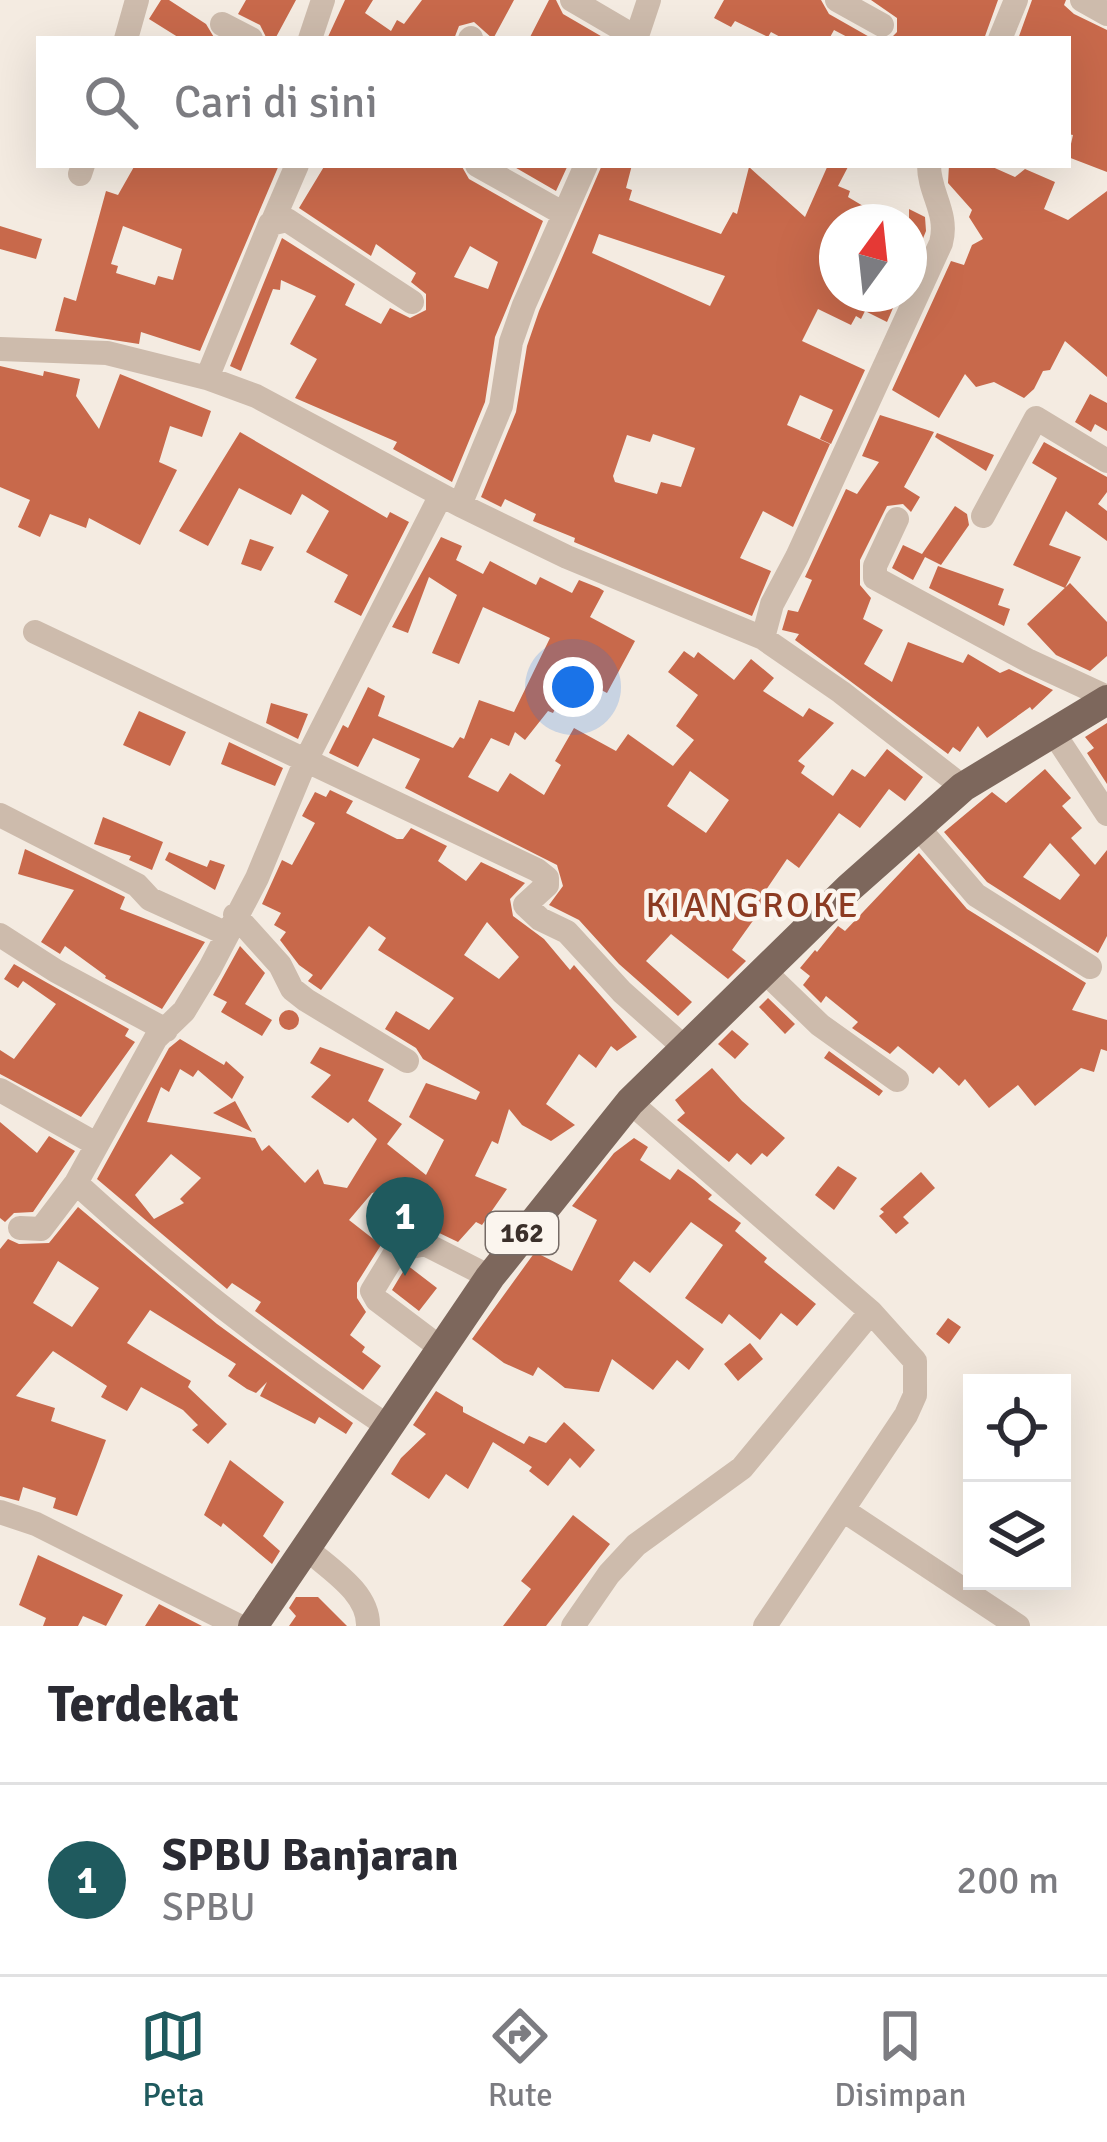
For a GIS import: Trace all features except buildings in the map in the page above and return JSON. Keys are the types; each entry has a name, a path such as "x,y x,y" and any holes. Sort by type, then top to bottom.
{"main road":[{"name":"162","path":"253,1626 490,1277 630,1102 917,826 963,788 1107,699"}],"street":[{"path":"127,36 137,0"},
{"path":"311,36 323,0"},
{"path":"572,0 631,36"},
{"path":"637,36 649,0"},
{"path":"837,0 881,26"},
{"path":"1001,36 1016,0"},
{"path":"1082,0 1107,14"},
{"path":"222,24 245,36"},
{"path":"207,378 297,168"},
{"path":"482,168 563,214"},
{"path":"20,1228 41,1229 76,1183 156,1038 184,1011 256,878 306,760 501,406 511,342 585,168"},
{"path":"763,638 772,604 941,243 944,212 929,168"},
{"path":"272,223 286,220 412,302"},
{"path":"0,349 107,353 207,378 306,421 567,557 763,638 841,692 963,788"},
{"path":"983,516 1036,418 1107,461"},
{"path":"897,519 874,566 875,578 1107,699"},
{"path":"35,632 537,870 547,878 547,885 525,905 540,919 567,932 622,992 685,1048"},
{"path":"1053,732 1107,814"},
{"path":"0,815 137,885 150,898 231,924 280,965 292,988 306,1000 407,1060"},
{"path":"917,826 976,895 1090,967"},
{"path":"0,935 166,1030"},
{"path":"764,971 820,1024 897,1081"},
{"path":"0,1090 96,1144"},
{"path":"630,1102 871,1312 915,1361 915,1395 765,1626"},
{"path":"76,1183 155,1254 307,1373 389,1427"},
{"path":"442,1348 376,1300 372,1291 398,1250 424,1244 490,1277"},
{"path":"573,1626 636,1545 742,1468 871,1312"},
{"path":"843,1510 1018,1626"},
{"path":"0,1512 36,1524 239,1626"},
{"path":"306,1548 360,1597 368,1609 368,1626"}],"place":[{"name":"SPBU Banjaran","path":"405,1276"}],"district":[{"name":"KIANGROKE","path":"753,905"}]}
